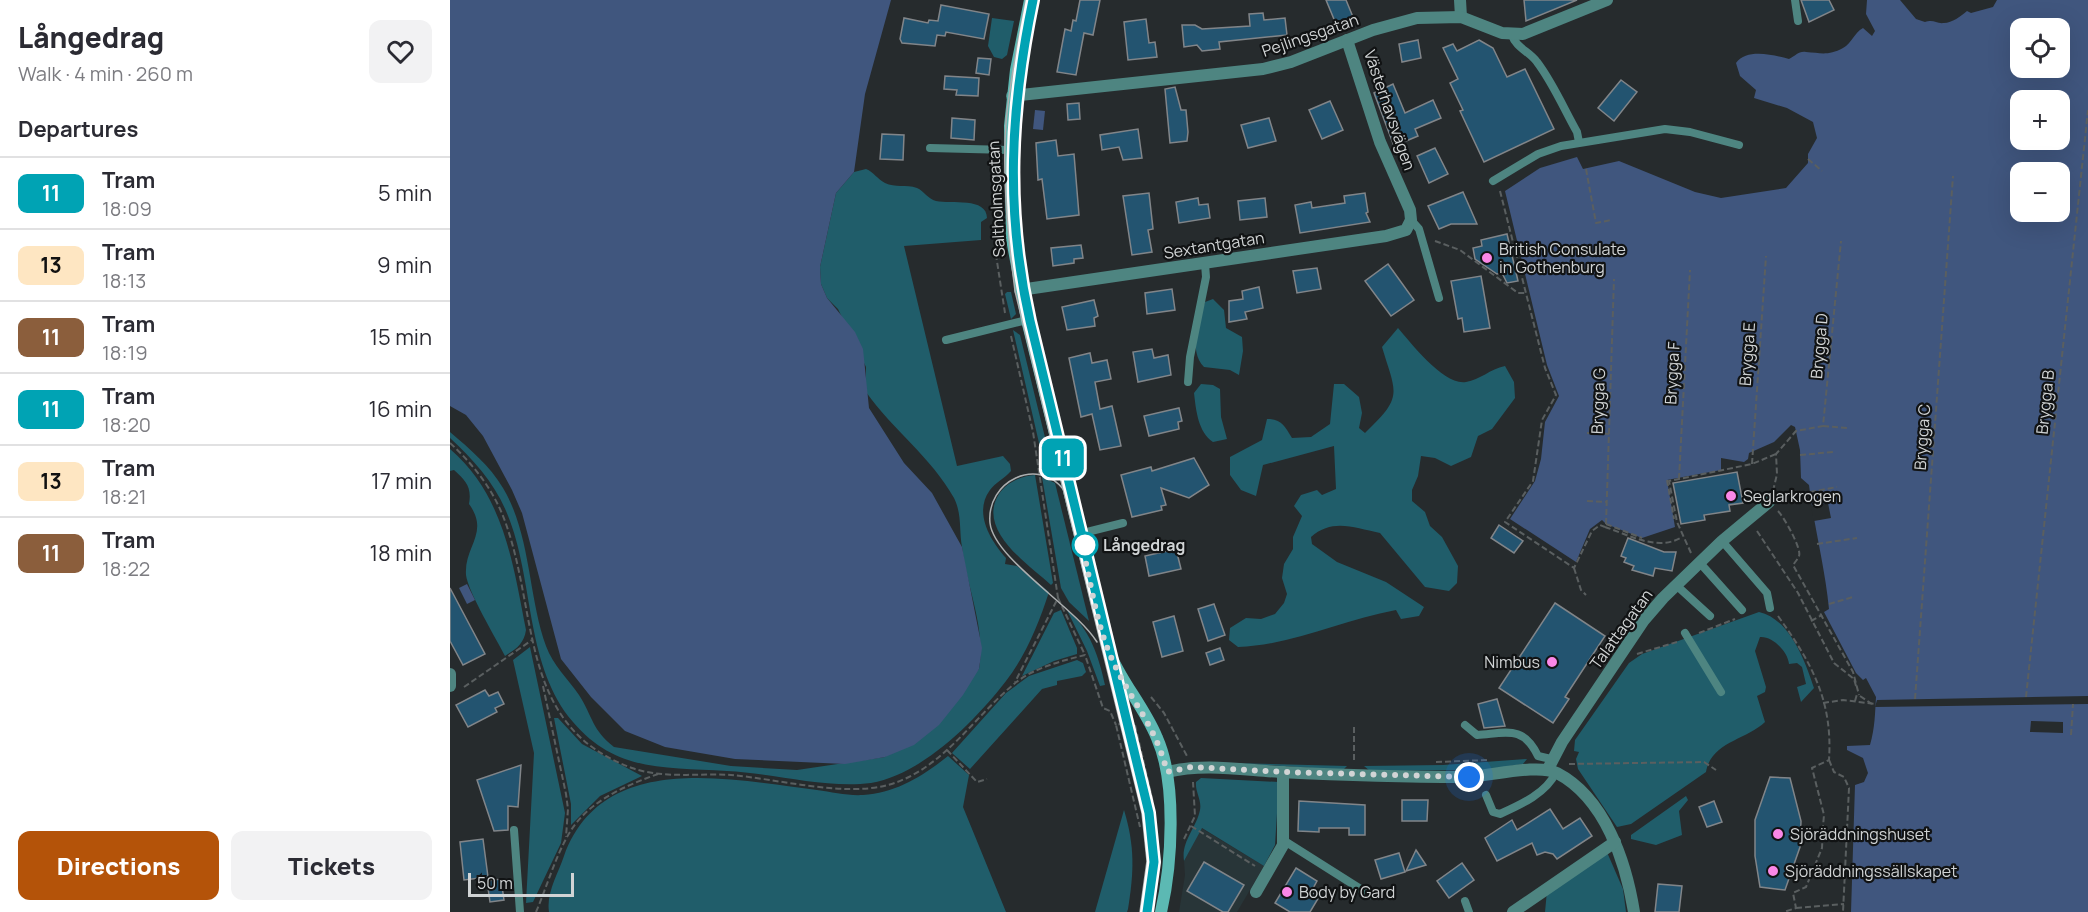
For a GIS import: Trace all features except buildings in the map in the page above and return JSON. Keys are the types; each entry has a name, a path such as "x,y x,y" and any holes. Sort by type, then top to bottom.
{"street":[{"name":"Saltholmsgatan","path":"1030,0 1012,96 1009,150 1009,197 1020,290 1108,649 1120,677 1158,739 1167,772 1168,865 1161,912"},
{"path":"1460,0 1461,17"},
{"path":"1512,35 1523,34 1607,0"},
{"name":"Pejlingsgatan","path":"1012,96 1263,69 1291,62 1347,40 1417,18 1461,17 1512,35"},
{"name":"Västerhavsvägen","path":"1347,40 1380,142 1410,210 1410,223"},
{"name":"Sextantgatan","path":"1020,290 1395,235 1410,223"},
{"name":"Talattagatan","path":"1552,767 1644,620 1676,585 1722,541 1769,502"},
{"path":"450,674 453,688"},
{"path":"1167,772 1191,767 1469,777 1552,767 1584,794 1615,842 1634,912"},
{"path":"1256,892 1281,851 1284,840 1284,772"},
{"path":"1513,912 1615,842"}],"lane":[{"path":"1795,0 1798,21"},
{"path":"1512,35 1514,42 1532,56 1546,75 1577,132 1579,142"},
{"path":"1494,180 1538,154 1579,142 1665,129 1690,132 1739,145"},
{"path":"930,148 1009,150"},
{"path":"1410,223 1422,237 1439,298"},
{"path":"1188,382 1191,346 1206,277 1205,264"},
{"path":"946,340 1027,320"},
{"path":"1079,534 1123,523"},
{"path":"1722,541 1767,592 1770,608"},
{"path":"1700,563 1742,610"},
{"path":"1676,585 1710,616"},
{"path":"1686,635 1721,692"},
{"path":"1465,725 1477,735 1518,733 1530,740 1538,756 1552,767 1552,782 1529,799 1500,814 1493,812 1486,795"},
{"path":"514,830 520,912"},
{"path":"1284,840 1370,895"},
{"path":"1464,901 1469,912"}],"path":[{"name":"Brygga B","path":"2026,697 2088,110"},
{"path":"1808,159 1822,171"},
{"path":"1586,169 1596,223"},
{"name":"Brygga C","path":"1915,699 1953,177"},
{"path":"1494,180 1506,208 1545,368 1556,395 1542,420 1533,481 1505,522 1574,568 1581,590 1586,595"},
{"path":"1009,197 997,199 995,220 998,281 1033,432 1058,598 1085,655 1103,708 1110,711 1116,725 1140,826"},
{"path":"1591,224 1611,220"},
{"path":"1431,240 1460,250 1518,293 1527,293"},
{"name":"Brygga D","path":"1823,426 1841,241"},
{"name":"Brygga E","path":"1752,464 1766,256"},
{"name":"Brygga F","path":"1683,537 1677,522 1669,481 1679,479 1690,270"},
{"name":"Brygga G","path":"1605,525 1614,279"},
{"path":"1679,479 1752,464 1776,454 1796,431 1823,426 1847,428"},
{"path":"1587,433 1609,434"},
{"path":"450,443 483,479 506,522 566,794 568,809 566,839"},
{"path":"1800,455 1833,452"},
{"path":"1776,454 1777,474 1769,502 1786,520 1799,549 1799,556 1793,565 1853,672 1858,695 1855,701"},
{"path":"1667,480 1674,519"},
{"path":"1810,492 1837,487"},
{"path":"1587,501 1606,502"},
{"path":"1747,520 1781,566 1834,663 1854,679 1858,695 1873,704 1843,700 1823,703"},
{"path":"1574,568 1592,531 1600,525 1642,538"},
{"path":"1605,525 1650,543 1670,543 1683,537 1700,563"},
{"path":"1817,544 1857,538"},
{"path":"1829,604 1853,597"},
{"path":"1014,684 1058,598"},
{"path":"1770,608 1808,660 1823,703 1829,730 1829,760 1833,771 1844,777 1849,788 1843,912"},
{"path":"1811,621 1822,615"},
{"path":"1623,651 1633,656 1737,618"},
{"path":"453,688 532,640"},
{"path":"542,681 555,706 585,741 606,756 633,768 658,774 718,774 848,789 869,788 909,776 946,750 1014,684 1050,666 1085,655"},
{"path":"1144,689 1164,712 1191,767 1196,809 1181,847"},
{"path":"2071,735 2073,704"},
{"path":"1116,725 1134,721 1152,798 1155,825"},
{"path":"1354,728 1354,757"},
{"path":"946,750 977,782 987,779"},
{"path":"1796,908 1793,893 1806,887 1822,848 1824,815 1812,768 1829,760"},
{"path":"1552,767 1577,764 1683,761 1704,762 1716,770"},
{"path":"536,912 566,839 579,820 606,796 658,774"},
{"path":"1191,826 1268,873"},
{"path":"1784,912 1796,908 1845,903"}],"shaded area":[{"path":"450,0 891,0 865,94 854,172 836,193 820,267 821,284 827,298 855,332 863,349 869,408 904,463 932,493 962,547 982,648 979,669 963,695 939,725 914,745 885,757 845,764 735,759 665,747 625,731 591,697 561,659 522,513 512,490 483,436 466,415 450,406"},
{"path":"1867,0 1900,0 1916,19 1925,22 1947,23 1967,11 1971,13 1993,7 1997,0 2088,0 2088,912 1851,912 1855,785 1864,782 1868,773 1863,758 1847,750 1847,746 1870,745 1876,697 1866,678 1863,680 1856,673 1824,612 1829,609 1825,578 1809,485 1801,478 1800,450 1795,427 1791,425 1774,442 1749,453 1748,459 1744,462 1721,458 1721,470 1667,480 1675,527 1642,538 1606,524 1602,520 1590,529 1576,562 1510,519 1535,481 1541,459 1545,422 1559,396 1547,365 1505,191 1540,168 1577,157 1583,169 1619,161 1695,192 1721,198 1786,188 1808,163 1808,154 1817,138 1813,122 1787,108 1754,98 1756,90 1740,76 1736,63 1741,58 1753,54 1789,59 1801,52 1838,51 1863,28 1872,36 1875,31 1866,14"},
{"path":"992,18 1014,21 1007,55 1002,59 994,57 988,46"},
{"path":"1035,110 1045,111 1043,130 1033,129"},
{"path":"866,169 882,181 919,189 936,201 975,204 985,211 987,218 981,222 981,240 904,246 957,466 1003,456 1010,464 1011,471 992,487 985,499 984,517 990,535 1006,558 1005,564 1017,566 1049,592 1036,627 1013,671 979,713 946,744 910,769 890,778 871,783 836,784 744,772 663,767 625,759 607,751 590,739 573,722 558,700 547,677 539,651 518,546 510,521 493,486 469,456 450,438 450,432 486,465 503,488 519,525 540,627 549,653 579,695 601,735 614,747 731,766 797,770 885,757 979,669 978,623 964,563 957,504 934,469 866,392 866,367 838,309 827,298 821,284 820,267 836,193 854,172"},
{"path":"1011,292 1016,314 1011,319 1005,294"},
{"path":"1213,299 1224,310 1226,328 1242,337 1243,351 1239,375 1230,370 1204,367 1199,360 1196,344 1198,327 1205,302"},
{"path":"1398,328 1419,353 1448,377 1466,382 1505,366 1514,382 1515,398 1492,429 1478,436 1471,457 1451,466 1435,458 1421,456 1418,476 1412,490 1412,501 1425,512 1430,526 1442,537 1458,566 1457,583 1449,591 1425,587 1380,533 1344,526 1327,528 1311,537 1312,544 1337,562 1386,582 1424,607 1419,616 1401,619 1396,610 1278,642 1238,647 1229,640 1230,628 1246,618 1261,619 1275,614 1284,603 1287,594 1282,578 1284,564 1293,549 1293,537 1302,516 1294,506 1301,495 1317,490 1322,495 1336,489 1334,446 1263,465 1256,496 1241,490 1230,475 1230,457 1262,440 1267,419 1280,422 1292,438 1311,437 1330,424 1334,384 1344,384 1359,397 1362,413 1359,428 1365,433 1378,421 1391,402 1393,385 1382,347"},
{"path":"1013,330 1020,335 1052,466 1051,472 1041,467 1039,443"},
{"path":"1201,384 1213,385 1220,389 1221,417 1227,439 1213,442 1201,427 1194,393"},
{"path":"450,449 483,487 503,532 510,556 526,630 521,643 505,656 468,583 466,565 475,540 477,523 469,504 470,493 467,485 454,470 450,471"},
{"path":"1035,475 1053,583 1051,585 1008,546 994,521 994,507 1002,490 1015,480"},
{"path":"1042,477 1055,483 1089,621 1069,602 1061,588"},
{"path":"467,584 475,600 467,604 459,588"},
{"path":"1061,610 1077,648 1077,654 1054,661 1022,676 1054,613"},
{"path":"1067,610 1088,635 1100,664 1105,685 1100,686 1087,651"},
{"path":"1759,612 1770,616 1788,632 1801,654 1814,688 1801,702 1797,687 1806,684 1802,667 1797,663 1789,664 1786,655 1775,642 1760,637 1755,651 1766,687 1765,692 1757,696 1765,722 1722,748 1709,762 1706,772 1631,824 1617,827 1578,769 1576,759 1579,752 1574,751 1575,740 1629,663 1642,654"},
{"path":"530,647 565,813 561,843 533,902 526,903 534,753 513,660"},
{"path":"1077,660 1083,663 1086,672 1082,676 1057,681 1057,685 1042,689 970,769 952,753 1006,693 1029,676"},
{"path":"554,718 558,718 582,744 642,776 600,796 571,825 571,804"},
{"path":"948,756 969,775 963,807 1006,912 549,912 549,898 553,884 564,856 583,822 608,799 639,785 673,779 709,778 846,794 875,794 908,782"},
{"path":"1527,759 1523,764 1486,770 1370,771 1364,766 1443,765"},
{"path":"1235,763 1347,766 1343,770"},
{"path":"1201,778 1279,782 1275,845 1264,866 1202,828 1184,861 1185,847 1200,810 1196,782"},
{"path":"1686,796 1688,800 1679,811 1682,835 1656,845 1631,839 1631,835"},
{"path":"1124,810 1132,859 1128,909 1127,912 1095,912"},
{"path":"1201,828 1264,866 1237,912 1179,912 1185,875 1184,861"},
{"path":"1606,850 1623,889 1626,912 1545,912 1547,891"}],"pier":[{"path":"1828,503 1831,518 1814,521 1811,506"},
{"path":"2088,696 2088,704 1875,707 1877,700"},
{"path":"2031,721 2063,722 2063,733 2030,732"}],"tram line":[{"path":"1026,0 1010,91 1005,143 1006,207 1015,291 1142,813 1147,861 1140,912"},
{"name":"11","path":"1033,0 1017,88 1013,136 1012,197 1016,246 1030,321 1149,813 1153,834 1154,862 1147,912"},
{"path":"1064,490 1053,480 1041,475 1028,474 1016,478 996,495 991,508 990,523 995,537 1005,552 1071,613 1097,642"}],"place":[{"name":"British Consulate in Gothenburg","path":"1487,258"},
{"name":"Seglarkrogen","path":"1731,496"},
{"name":"Långedrag","path":"1085,545"},
{"name":"Nimbus","path":"1552,662"},
{"name":"Sjöräddningshuset","path":"1778,834"},
{"name":"Sjöräddningssällskapet","path":"1773,871"},
{"name":"Body by Gard","path":"1287,892"}],"route":[{"path":"1085,545 1082,546 1108,649 1120,677 1158,739 1167,772 1191,767 1469,777"}]}
